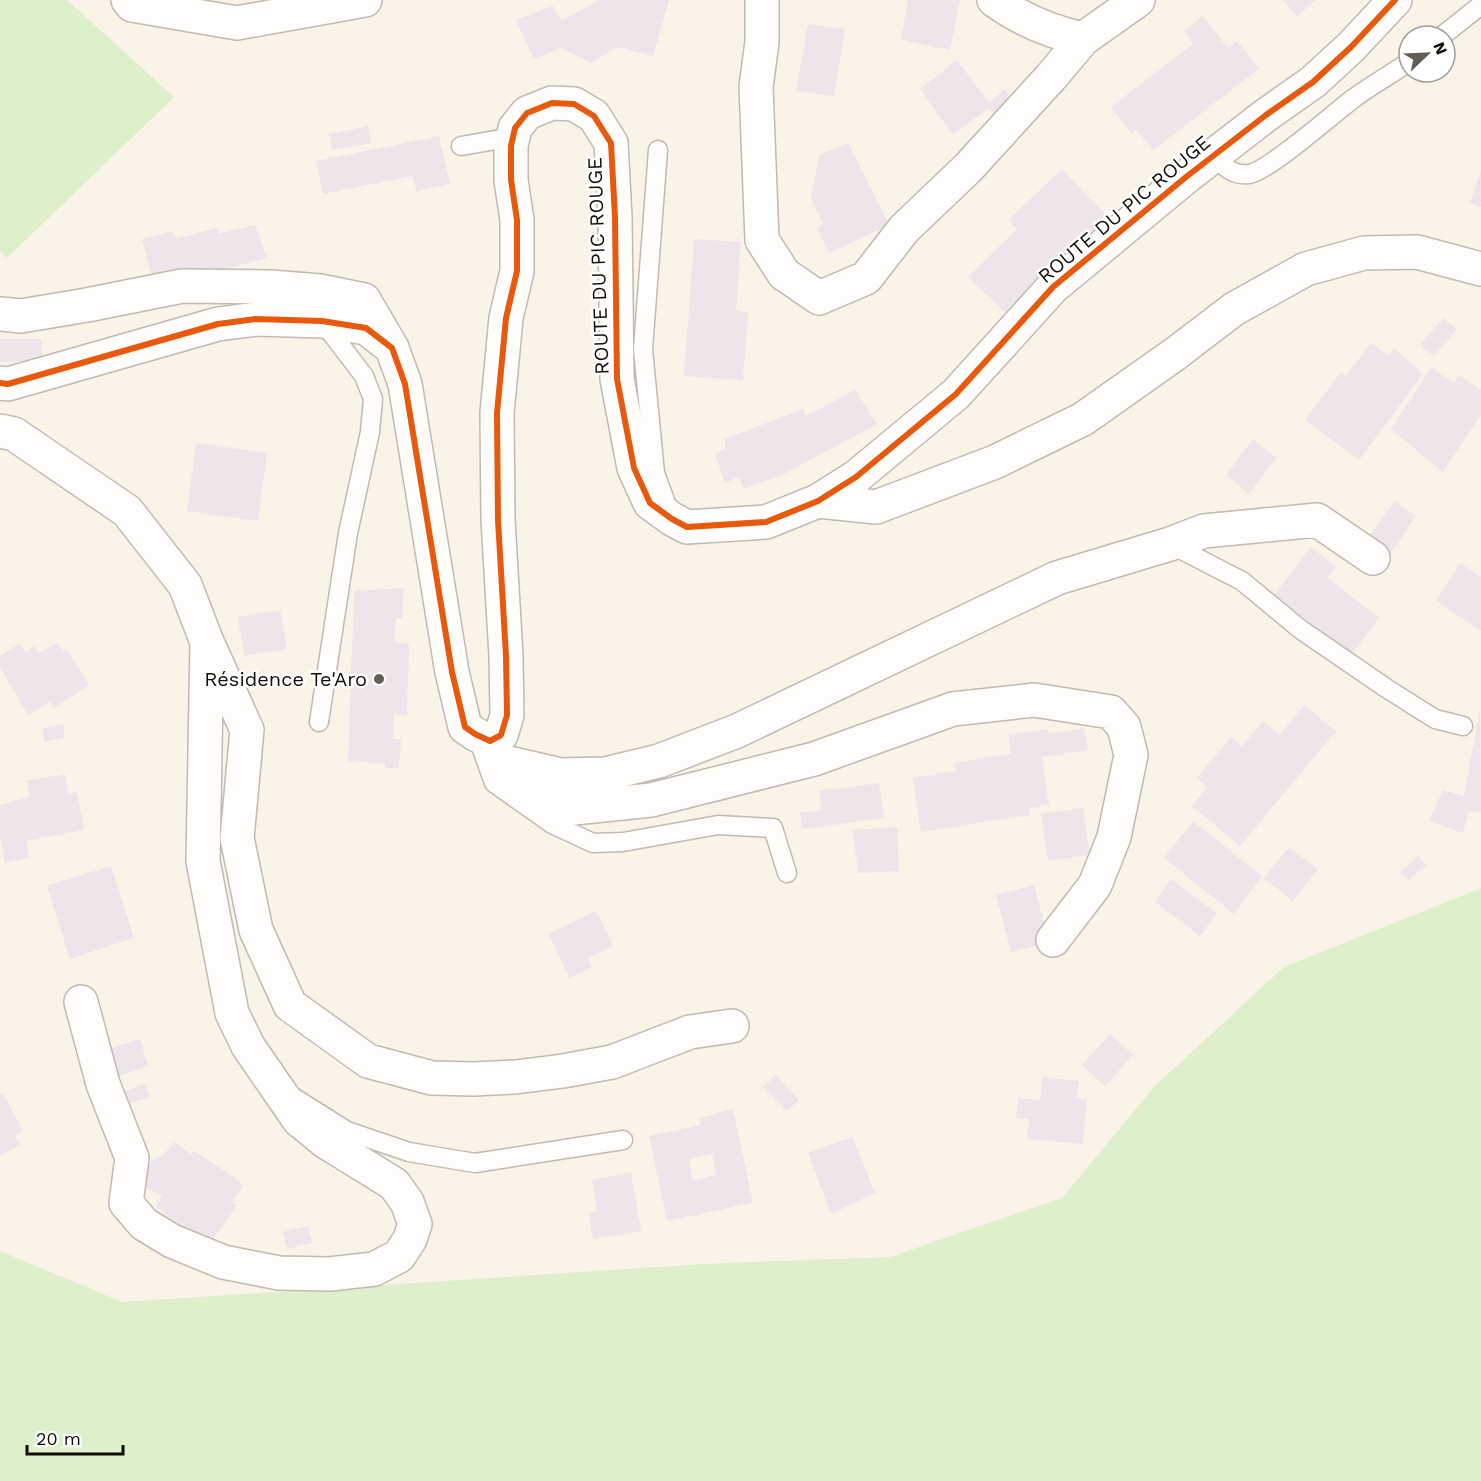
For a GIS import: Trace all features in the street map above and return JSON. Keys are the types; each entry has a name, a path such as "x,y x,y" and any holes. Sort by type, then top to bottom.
{"street":[{"path":"128,0 132,5 237,22 365,0"},
{"path":"762,0 762,42 756,87 762,240 784,274 819,298 866,278 904,229 968,168 1083,39 1138,0"},
{"path":"994,0 1013,14 1059,33 1083,39"},
{"name":"ROUTE DU PIC ROUGE","path":"493,747 501,735 507,715 498,520 497,413 506,318 517,271 517,220 511,180 513,137 514,128 527,113 552,104 574,104 594,116 611,143 615,217 617,379 634,468 650,503 687,527 766,522 818,501 856,477 956,394 1053,287 1214,155 1313,82 1351,47 1395,0"},
{"path":"818,501 876,507 995,462 1083,419 1234,309 1306,269 1364,253 1417,252 1481,269"},
{"path":"0,314 21,316 182,286 271,287 320,291 364,300 392,348 405,384 452,672 465,727 493,747 561,775 605,774 659,761 737,731 1057,578 1170,544 1203,531 1317,520 1372,558"},
{"path":"0,383 8,384 218,324 256,319 322,321 366,327 392,348"},
{"path":"0,431 14,434 127,511 185,585 207,642 247,730 237,837 256,930 290,1005 368,1061 432,1078 515,1077 563,1071 612,1062 690,1032 732,1026"},
{"path":"81,1002 103,1084 132,1158 126,1203 144,1224 172,1241 223,1262 279,1273 330,1274 374,1269 399,1256 410,1239 415,1224 407,1202 394,1184 326,1142 299,1120 248,1047 232,1013 203,861 207,642"},
{"path":"493,747 514,774 527,785 549,798 574,808 651,800 814,759 952,709 1034,700 1111,712 1124,727 1131,755 1114,837 1095,885 1053,940"}],"lane":[{"path":"1457,24 1481,5"},
{"path":"1214,155 1226,168 1237,174 1252,174 1268,165 1355,97 1397,70"},
{"path":"460,146 513,137"},
{"path":"658,150 643,349 656,473 672,519"},
{"path":"319,722 348,533 370,432 373,399 364,376 322,321"},
{"path":"1170,544 1242,581 1300,629 1435,719 1463,726"},
{"path":"493,747 481,747 494,783 552,824 593,843 623,842 718,825 773,828 787,873"},
{"path":"275,1084 347,1131 409,1152 475,1162 623,1140"}],"green space":[{"path":"0,0 67,0 174,97 7,258 0,251"},
{"path":"1481,888 1481,1481 0,1481 0,1251 122,1302 704,1264 890,1257 1062,1198 1155,1086 1284,967"}],"building":[{"path":"599,0 669,0 653,56 616,47 592,63 561,48 534,59 516,20 553,6 562,21"},
{"path":"908,0 960,0 950,50 901,40"},
{"path":"1283,0 1316,0 1297,16"},
{"path":"1203,16 1228,48 1237,41 1259,69 1153,150 1136,129 1131,133 1111,107 1193,44 1184,31"},
{"path":"808,24 845,29 834,96 796,91"},
{"path":"957,60 989,103 1005,89 1015,103 998,118 989,108 953,135 920,89"},
{"path":"368,126 371,143 332,150 329,134"},
{"path":"439,136 450,184 416,191 413,176 323,194 316,161"},
{"path":"848,143 889,225 829,253 817,228 823,224 811,198 819,155"},
{"path":"1062,169 1107,216 1006,313 968,277 1017,229 1008,220"},
{"path":"1481,170 1481,207 1470,203"},
{"path":"255,225 267,258 154,287 142,239 173,231 176,239 217,228 218,234"},
{"path":"694,239 741,242 736,310 748,313 743,380 684,376"},
{"path":"1443,318 1457,329 1434,356 1420,345"},
{"path":"0,339 41,339 42,361 0,362"},
{"path":"1371,343 1389,356 1394,348 1423,374 1359,460 1305,420 1341,372 1346,376"},
{"path":"1431,368 1454,383 1459,375 1481,390 1481,415 1443,472 1391,429"},
{"path":"855,390 877,424 784,474 744,489 739,477 725,483 715,454 725,449 725,439 803,409 806,416"},
{"path":"1253,439 1276,458 1249,494 1226,475"},
{"path":"196,443 267,453 258,521 187,511"},
{"path":"1395,501 1416,516 1390,554 1367,539"},
{"path":"1311,547 1336,567 1328,578 1379,618 1351,655 1274,595"},
{"path":"1460,563 1481,577 1481,631 1436,601"},
{"name":"Résidence Te'Aro","path":"404,588 402,618 396,619 394,642 409,644 407,715 394,714 393,739 401,739 399,768 385,768 385,763 348,761 354,591"},
{"path":"280,610 287,649 244,656 238,617"},
{"path":"57,643 63,652 67,650 89,685 54,708 50,702 28,715 0,667 0,656 19,644 26,652 34,646 39,653"},
{"path":"1304,705 1336,731 1240,846 1192,806 1208,787 1197,778 1231,737 1242,746 1263,721 1280,735"},
{"path":"1480,709 1481,812 1469,811 1463,833 1429,821 1443,790 1464,796"},
{"path":"63,725 65,737 44,742 43,728"},
{"path":"1084,728 1088,750 1042,757 1049,805 1029,808 1030,815 921,832 913,778 956,771 954,763 1011,754 1008,735 1048,729 1048,734"},
{"path":"65,774 68,794 77,792 84,830 27,841 29,858 5,863 0,836 0,805 30,797 27,781"},
{"path":"879,783 884,818 802,829 800,813 822,810 819,791"},
{"path":"1083,808 1090,855 1048,861 1041,814"},
{"path":"1193,821 1262,876 1234,914 1164,858"},
{"path":"897,827 899,871 858,873 853,830"},
{"path":"1289,847 1318,869 1293,901 1264,878"},
{"path":"1419,856 1426,866 1408,880 1400,872"},
{"path":"111,866 134,938 70,959 47,886"},
{"path":"1171,879 1217,913 1200,936 1155,902"},
{"path":"1034,885 1049,942 1011,952 996,895"},
{"path":"596,911 613,946 588,958 592,967 569,978 549,934"},
{"path":"1110,1034 1133,1055 1105,1086 1082,1065"},
{"path":"140,1039 148,1066 111,1079 104,1050"},
{"path":"776,1075 799,1100 787,1111 763,1087"},
{"path":"1042,1077 1079,1081 1077,1098 1087,1099 1083,1144 1027,1139 1029,1119 1016,1118 1018,1098 1040,1100"},
{"path":"145,1084 150,1097 118,1108 115,1095"},
{"path":"0,1093 3,1094 23,1131 15,1135 20,1145 0,1156"},
{"path":"733,1109 753,1203 667,1221 649,1136 701,1125 699,1118","holes":["712,1154 716,1175 693,1180 689,1159"]},
{"path":"852,1137 875,1193 831,1214 808,1153"},
{"path":"175,1142 191,1154 194,1151 225,1171 243,1187 232,1202 237,1205 212,1241 200,1233 197,1237 156,1207 162,1196 141,1185 140,1177 155,1158 162,1156"},
{"path":"631,1173 641,1231 593,1239 589,1213 597,1212 592,1179"},
{"path":"308,1226 312,1243 287,1249 283,1232"}],"cycle path":[{"path":"0,383 8,384 218,324 256,319 322,321 366,328 392,348 405,384 452,672 465,727 490,741 501,735 507,715 498,520 497,413 506,318 517,271 517,220 511,180 511,146 515,128 527,113 552,103 574,104 594,116 611,143 615,217 617,379 634,468 650,503 687,527 766,522 818,501 856,477 956,394 1053,287 1186,177 1313,82 1351,47 1395,0"}],"place":[{"name":"Résidence Te'Aro","path":"379,679"}]}
